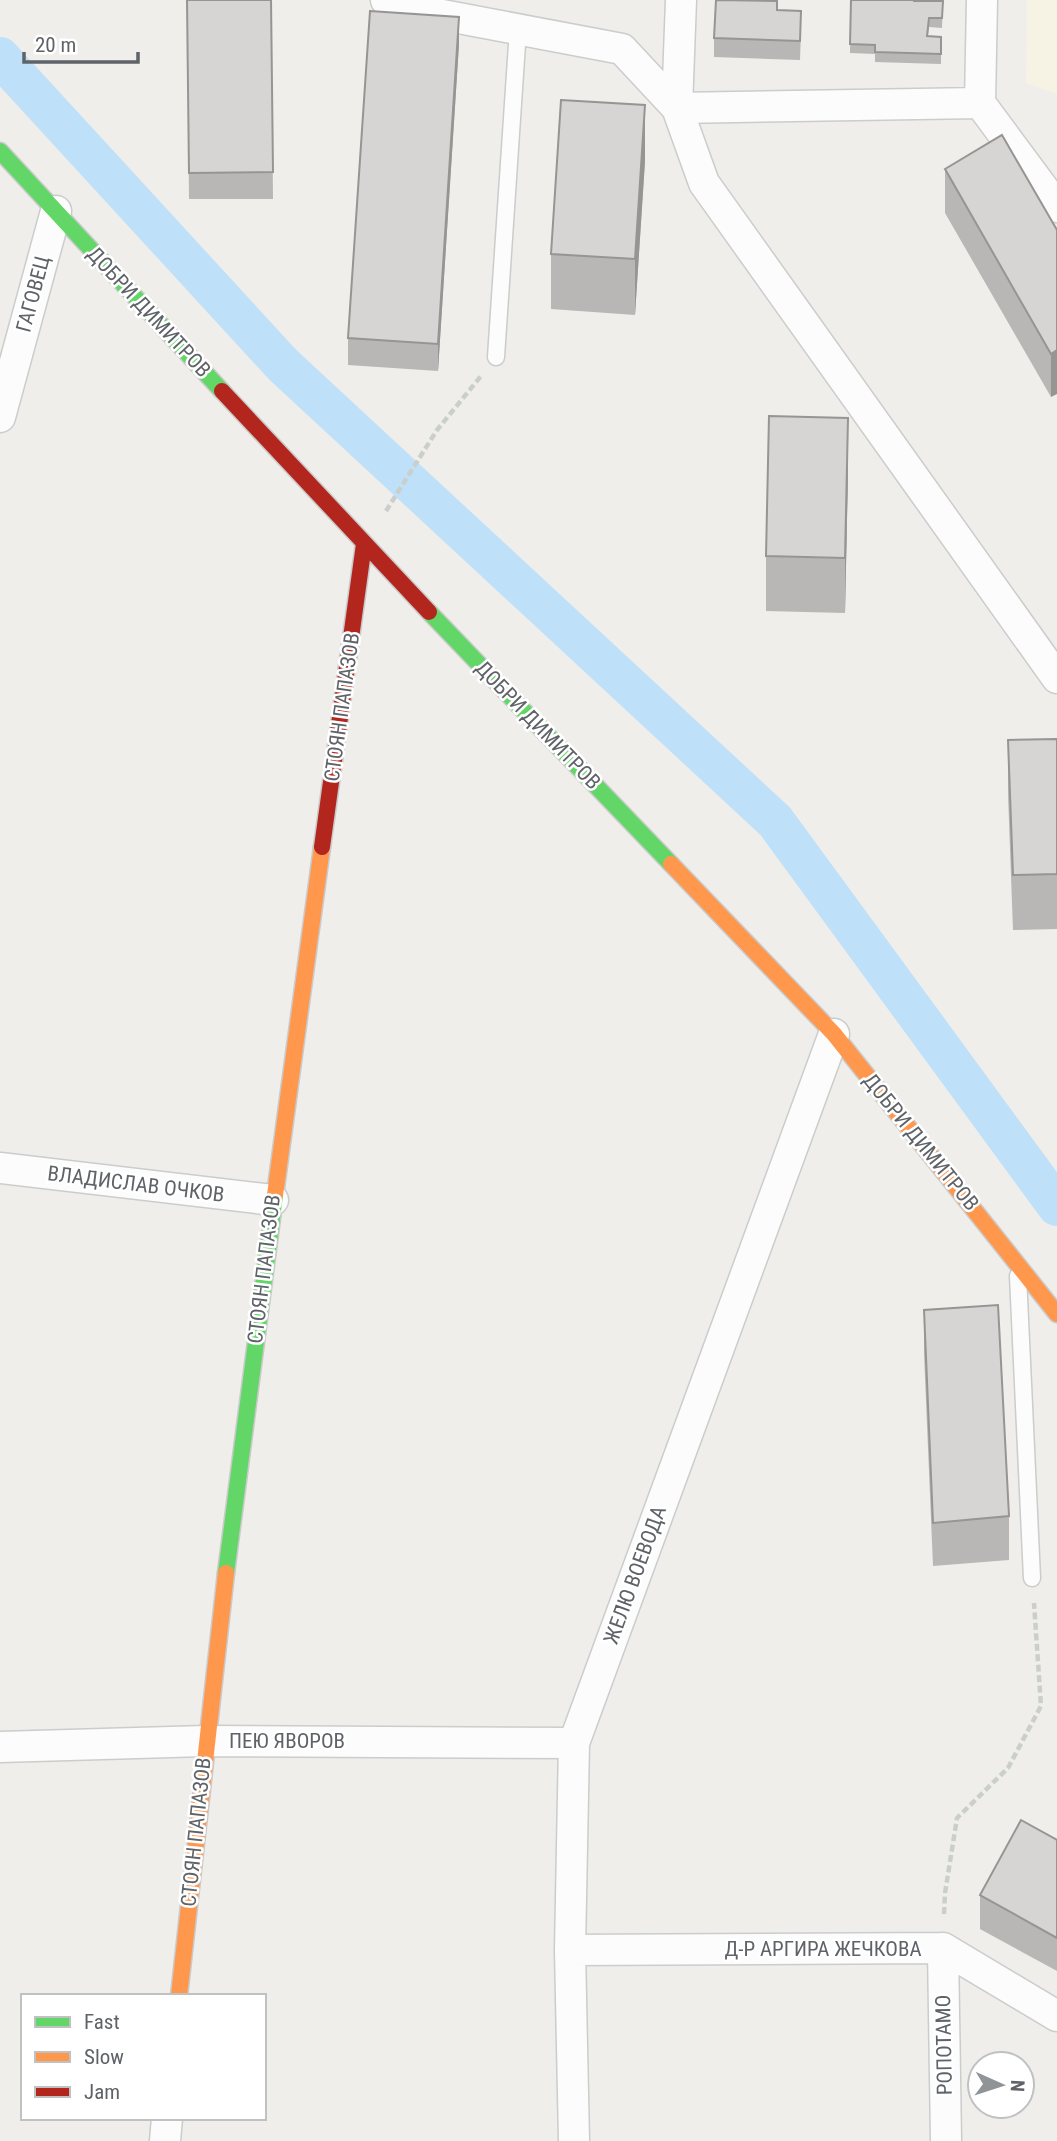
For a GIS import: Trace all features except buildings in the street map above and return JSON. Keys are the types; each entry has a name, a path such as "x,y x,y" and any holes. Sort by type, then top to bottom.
{"street":[{"path":"681,0 677,107 704,183 1057,678"},
{"path":"982,0 980,103 1057,207"},
{"path":"392,2 622,49 677,107 980,103"},
{"name":"ДОБРИ ДИМИТРОВ","path":"0,151 364,544 834,1034 1057,1314"},
{"name":"ГАГОВЕЦ","path":"0,417 55,211"},
{"name":"СТОЯН ПАПАЗОВ","path":"179,1994 205,1741 273,1200 364,544"},
{"name":"ЖЕЛЮ ВОЕВОДА","path":"574,2141 570,1950 574,1743 834,1034"},
{"name":"ВЛАДИСЛАВ ОЧКОВ","path":"0,1168 273,1200"},
{"name":"ПЕЮ ЯВОРОВ","path":"0,1747 205,1741 574,1743"},
{"name":"Д-Р АРГИРА ЖЕЧКОВА","path":"570,1950 943,1948 1057,2016"},
{"name":"РОПОТАМО","path":"943,1948 946,2141"},
{"path":"165,2141 167,2120"}],"lane":[{"path":"496,357 518,29"},
{"path":"1017,1263 1031,1578"}],"path":[{"path":"364,544 437,430 496,357"},
{"path":"943,1948 945,1893 957,1818 1008,1768 1041,1706 1031,1578"}],"shaded area":[{"path":"1027,0 1057,0 1057,94 1026,83"}],"waterway":[{"path":"0,57 283,365 775,821 1057,1206"}],"traffic: fast":[{"path":"0,151 222,391"},
{"path":"429,612 671,864"},
{"path":"226,1573 275,1195"}],"traffic: slow":[{"path":"275,1195 322,847"},
{"path":"671,864 834,1034 1057,1314"},
{"path":"179,1994 226,1573"}],"traffic: jam":[{"path":"222,391 429,612"},
{"path":"322,847 364,544"}]}
